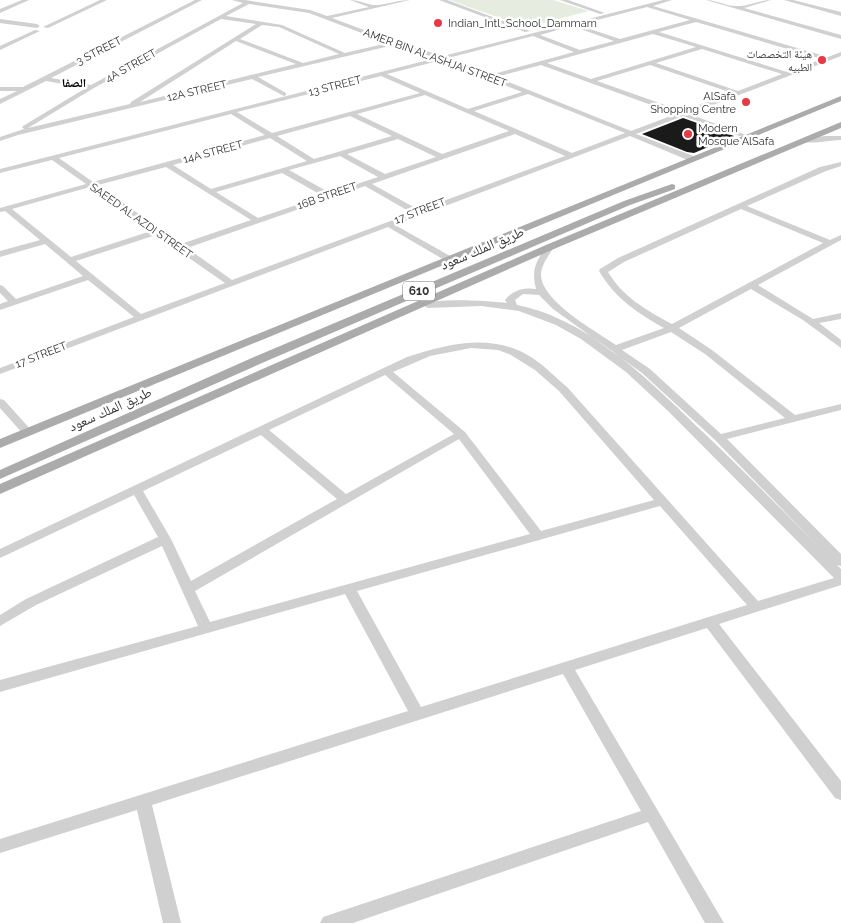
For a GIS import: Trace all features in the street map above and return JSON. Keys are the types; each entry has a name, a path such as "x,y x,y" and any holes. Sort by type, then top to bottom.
{"main road":[{"name":"طريق الملك سعود","path":"0,444 841,98"},
{"name":"طريق الملك سعود","path":"0,475 276,352 627,203 704,175 841,116"},
{"path":"0,489 550,247 841,125"}],"street":[{"path":"0,8 16,0"},
{"path":"0,8 26,0"},
{"path":"0,46 98,0"},
{"path":"0,23 38,28 104,0"},
{"name":"3 STREET","path":"0,102 199,0"},
{"name":"AMER BIN AL ASHJAI STREET","path":"235,0 310,12 394,43 435,55 693,159"},
{"path":"355,0 375,7"},
{"path":"327,18 407,0"},
{"path":"442,0 580,52"},
{"name":"13 STREET","path":"0,165 602,13 669,0"},
{"path":"709,0 841,37"},
{"path":"739,8 768,0"},
{"path":"787,0 840,13"},
{"path":"569,1 602,13"},
{"name":"4A STREET","path":"16,133 92,87 248,2"},
{"path":"649,3 696,20 828,59"},
{"name":"13 STREET","path":"0,171 382,74 530,32 573,25 649,3"},
{"path":"220,17 280,26 345,55"},
{"path":"489,77 696,20"},
{"path":"126,108 261,23"},
{"path":"573,25 620,41"},
{"path":"654,32 787,74"},
{"path":"236,39 303,65"},
{"name":"12A STREET","path":"0,139 16,133 394,43"},
{"path":"590,80 702,47"},
{"name":"17 STREET","path":"0,370 841,54"},
{"path":"542,62 747,137"},
{"path":"648,62 736,92"},
{"path":"382,74 570,155"},
{"path":"254,77 284,94"},
{"path":"45,79 92,87"},
{"path":"1,91 26,89"},
{"path":"1,91 16,94"},
{"path":"467,111 528,92"},
{"name":"14A STREET","path":"3,209 425,93"},
{"path":"232,112 313,161"},
{"path":"352,114 442,157"},
{"name":"16B STREET","path":"179,248 514,132"},
{"path":"210,191 399,136"},
{"path":"805,141 841,138"},
{"path":"340,153 384,177"},
{"name":"SAEED AL AZDI STREET","path":"54,158 89,185 230,283"},
{"path":"167,164 257,221"},
{"path":"792,419 729,368 672,328 627,301 613,288 603,271 620,260 822,169 841,164"},
{"path":"283,170 329,196"},
{"path":"365,183 417,212"},
{"path":"740,206 830,243"},
{"path":"3,209 46,240 140,318"},
{"path":"388,224 449,259"},
{"path":"70,260 156,232"},
{"path":"615,349 672,328 841,237"},
{"path":"0,254 46,240"},
{"path":"550,247 542,259 537,275 542,292 556,307 646,370 719,438 841,562"},
{"path":"0,307 90,276"},
{"path":"751,285 812,322 841,345"},
{"path":"0,288 14,302"},
{"path":"515,309 510,300 512,297 531,290 542,292"},
{"path":"0,846 841,579 648,385 607,353 569,328 531,312 465,302 428,305"},
{"path":"812,322 841,316"},
{"path":"0,554 411,359 446,347 474,343 504,348 530,361 563,389 756,607"},
{"path":"386,371 461,434 538,536"},
{"path":"0,402 28,433"},
{"path":"719,438 839,409"},
{"path":"262,429 345,500"},
{"path":"188,589 461,434"},
{"path":"136,488 165,539 206,628"},
{"path":"0,686 663,501"},
{"path":"0,621 31,602 165,539"},
{"path":"349,588 417,714"},
{"path":"709,622 841,793"},
{"path":"566,667 715,923"},
{"path":"143,801 172,923"},
{"path":"329,923 652,814"}],"shaded area":[{"path":"449,0 553,0 589,11 531,26 520,25"}],"building":[{"name":"Modern Mosque AlSafa","path":"683,118 734,136 694,153 642,134"}],"place":[{"name":"Indian_Intl_School_Dammam","path":"438,23"},
{"name":"هيئة التخصصات الطبيه","path":"822,60"},
{"name":"AlSafa Shopping Centre","path":"746,102"},
{"name":"Modern Mosque AlSafa","path":"688,134"}],"district":[{"name":"الصفا","path":"74,83"}]}
